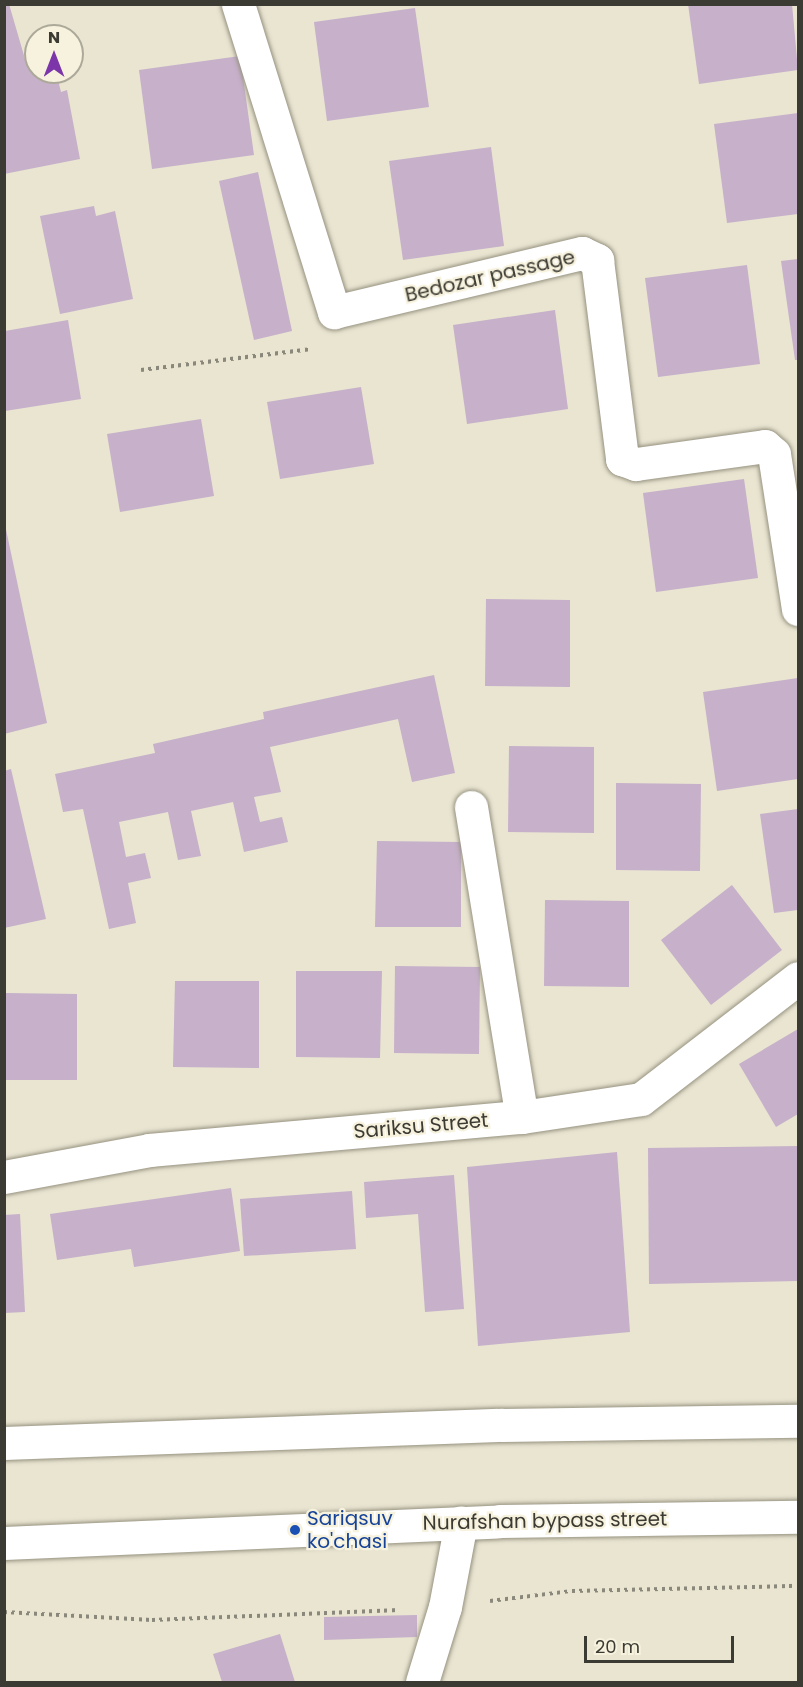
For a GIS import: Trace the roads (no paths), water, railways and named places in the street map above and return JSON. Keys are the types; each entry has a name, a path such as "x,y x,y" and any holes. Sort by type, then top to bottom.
{"street":[{"name":"Bedozar passage","path":"238,4 334,312 582,253 597,261 622,459 636,464 765,446 774,454 798,609"},
{"path":"471,807 522,1117"},
{"name":"Sariksu Street","path":"4,1177 149,1149 522,1117 641,1099 798,978"},
{"path":"4,1443 502,1425 798,1420"},
{"name":"Nurafshan bypass street","path":"4,1543 461,1522 798,1517"},
{"path":"422,1683 445,1607 461,1522"}],"place":[{"name":"Sariqsuv ko'chasi","path":"295,1530"}]}
